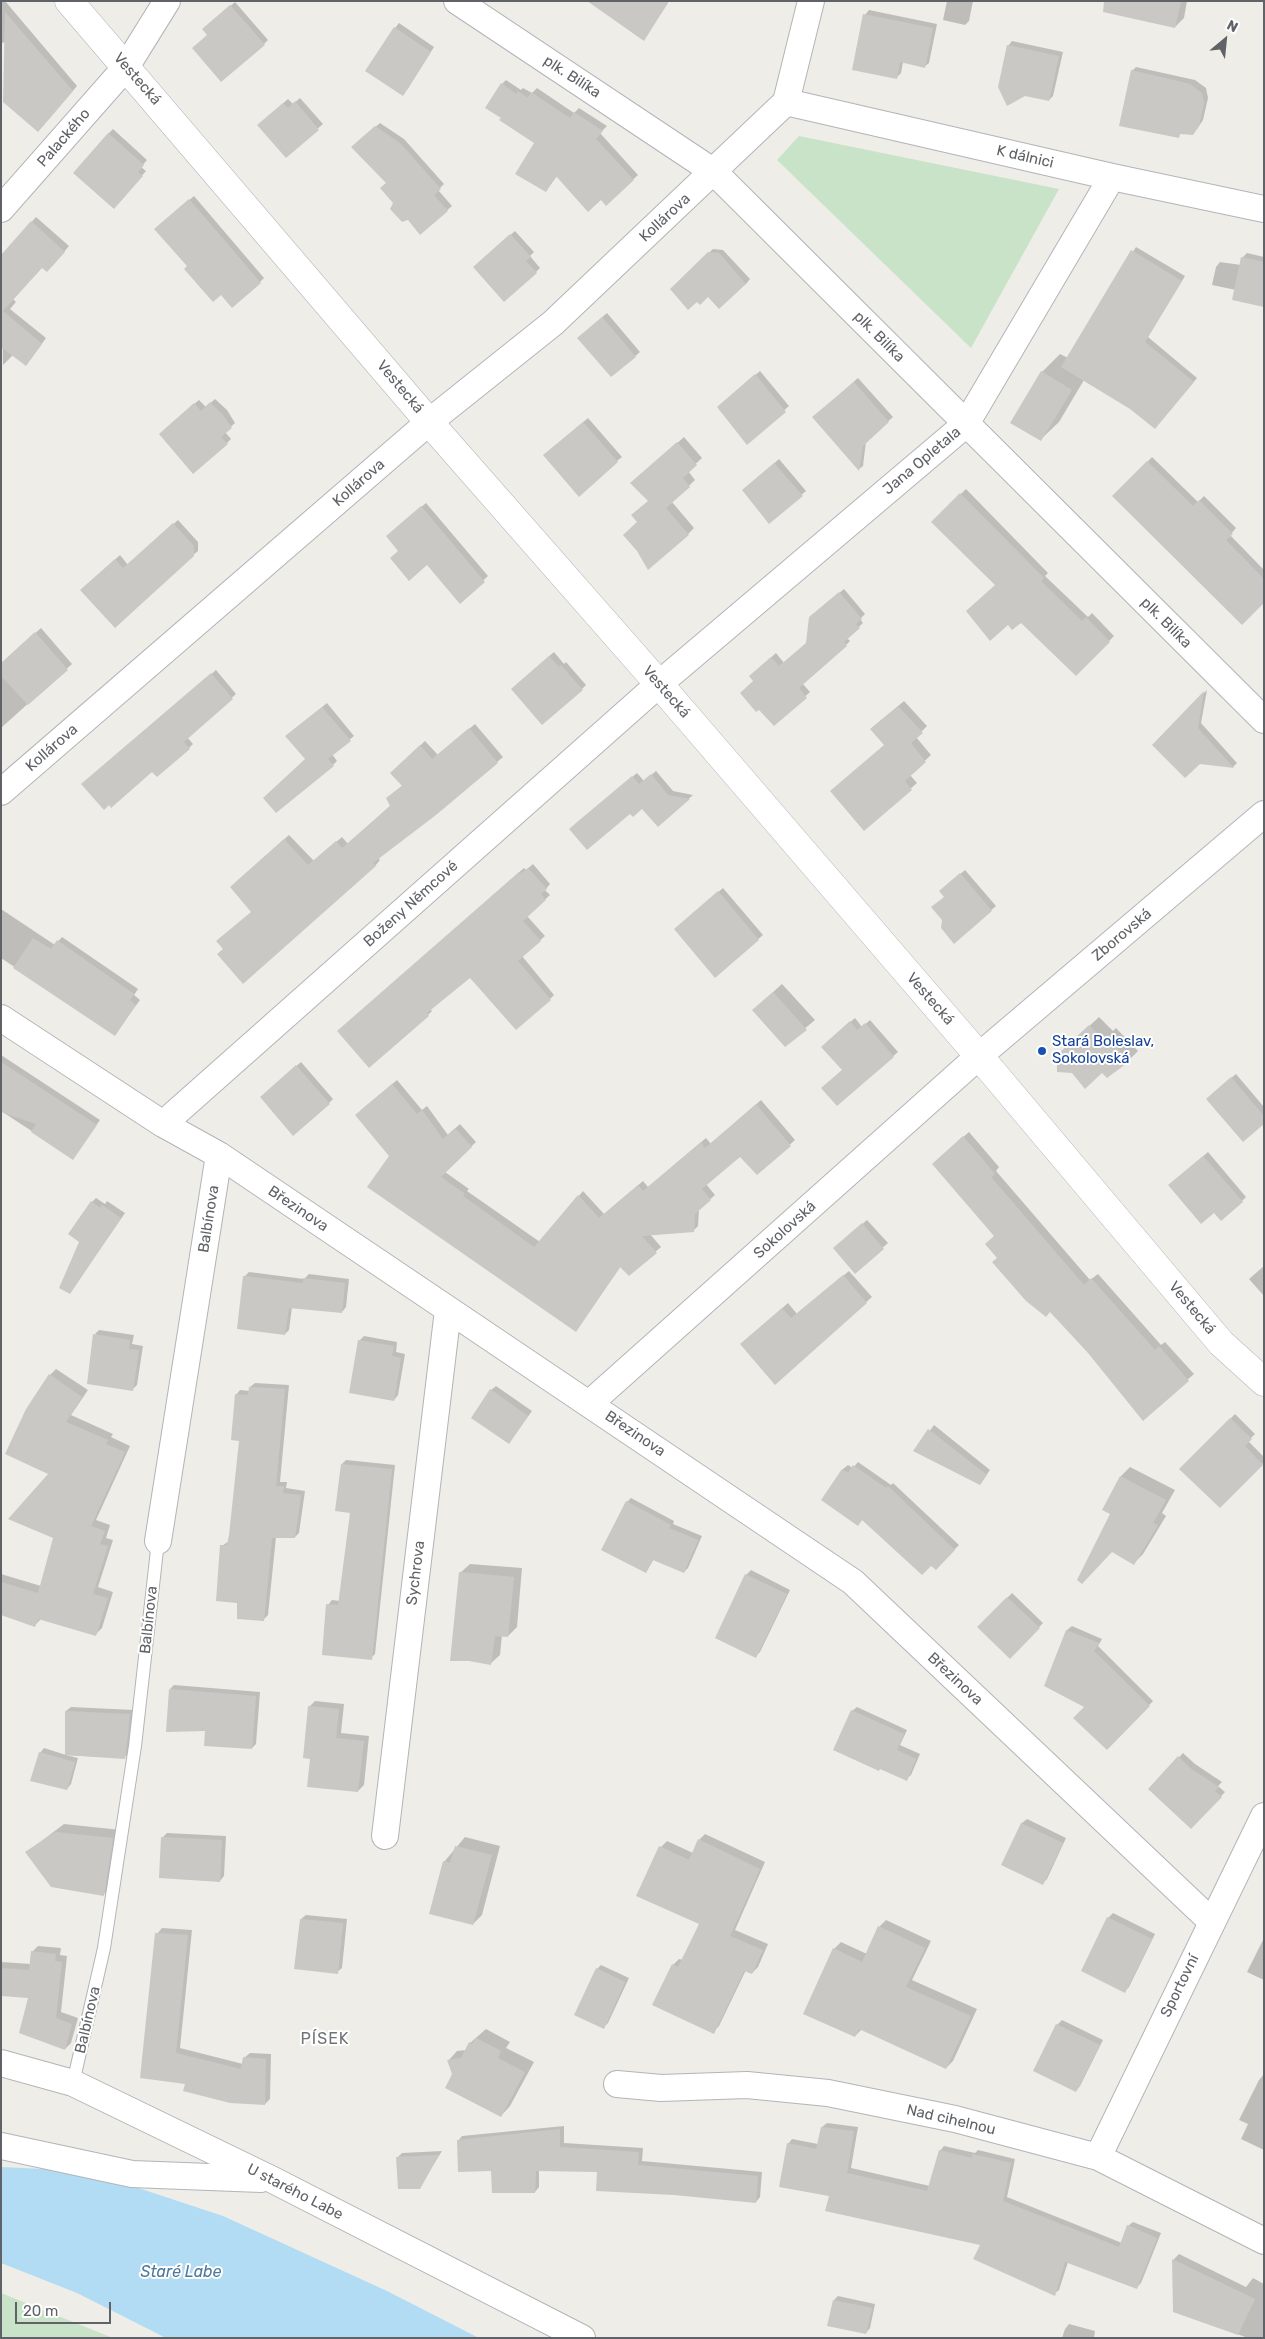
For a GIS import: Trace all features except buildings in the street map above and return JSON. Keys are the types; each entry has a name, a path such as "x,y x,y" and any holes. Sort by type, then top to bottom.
{"street":[{"name":"Vestecká","path":"69,1 429,422 659,684 980,1056 1221,1343 1264,1382"},
{"name":"Palackého","path":"1,209 126,67 167,1"},
{"name":"plk. Bilíka","path":"457,1 714,172 1264,720"},
{"path":"786,102 811,1"},
{"name":"Kollárova","path":"1,792 429,422 553,323 786,102"},
{"name":"K dálnici","path":"786,102 1112,178 1264,209"},
{"name":"Jana Opletala","path":"659,684 966,424 1112,178"},
{"name":"Boženy Němcové","path":"163,1124 659,684"},
{"name":"Zborovská","path":"980,1056 1264,814"},
{"name":"Březinova","path":"1,1018 163,1124 219,1155 448,1310 590,1403 853,1582 1212,1922"},
{"name":"Sokolovská","path":"590,1403 980,1056"},
{"name":"Balbínova","path":"158,1541 219,1155"},
{"name":"Sychrova","path":"385,1836 448,1310"},
{"name":"Sportovní","path":"1098,2157 1264,1816"},
{"name":"U starého Labe","path":"1,2063 73,2083 271,2179 582,2338"},
{"name":"Nad cihelnou","path":"617,2084 661,2088 747,2084 828,2093 955,2120 1098,2157 1264,2241"},
{"path":"1,2146 132,2174 271,2179"}],"lane":[{"name":"Balbínova","path":"73,2083 104,1948 135,1746 158,1541"}],"green space":[{"path":"799,136 1059,189 971,348 777,160"},
{"path":"1,2293 113,2338 1,2338"}],"water":[{"name":"Staré Labe","path":"1,2167 87,2171 223,2216 387,2291 479,2338 166,2338 77,2293 1,2263"}],"place":[{"name":"Stará Boleslav, Sokolovská","path":"1042,1051"}],"district":[{"name":"PÍSEK","path":"325,2039"}]}
